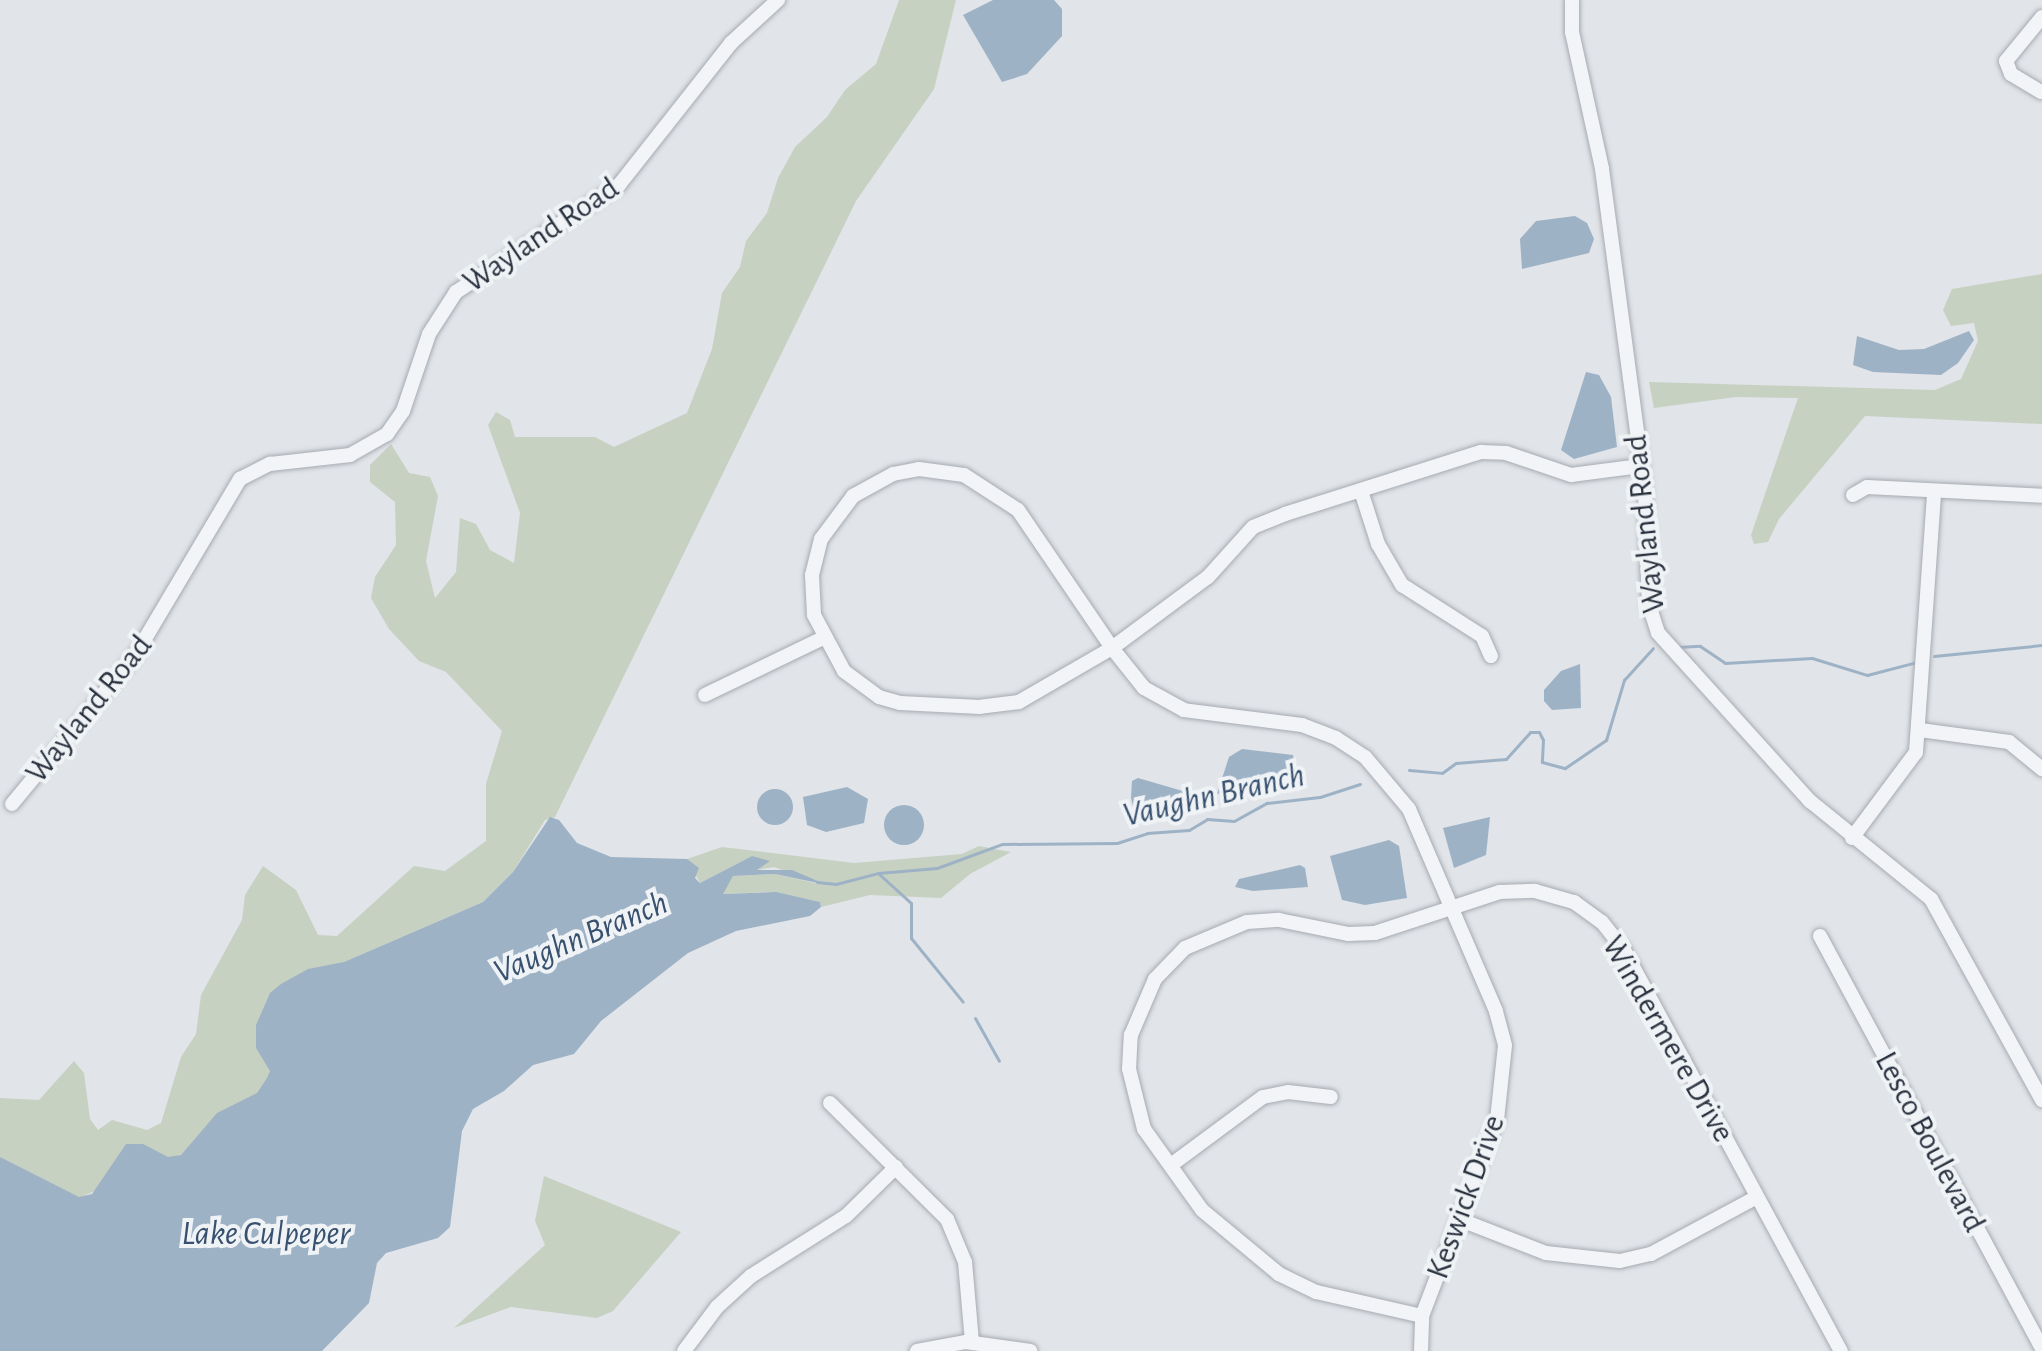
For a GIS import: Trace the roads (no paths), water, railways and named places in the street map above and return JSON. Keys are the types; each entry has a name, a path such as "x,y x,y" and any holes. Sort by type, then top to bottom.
{"street":[{"name":"Wayland Road","path":"12,804 136,654 240,479 270,464 350,455 387,434 403,411 429,334 456,292 619,185 731,43 778,0"},
{"name":"Wayland Road","path":"1572,0 1572,32 1594,122 1640,466 1649,605 1658,633 1810,801 1936,906 2042,1100"},
{"path":"2041,92 2011,74 2006,61 2042,17"},
{"path":"1112,648 1018,510 982,483 932,469 893,474 872,484 830,523 815,557 811,585 814,615 823,638 844,671 879,697 932,707 1019,702 1112,648 1187,594 1253,527 1481,452 1506,453 1571,475 1640,466"},
{"path":"1853,495 1867,487 2042,496"},
{"path":"1361,491 1378,544 1402,585 1482,636 1491,656"},
{"path":"1852,838 1906,771 1920,730 1934,492"},
{"path":"705,695 823,638"},
{"name":"Keswick Drive","path":"1112,648 1144,688 1184,710 1302,725 1365,757 1409,809 1448,909 1496,1011 1505,1045 1497,1120 1422,1316 1421,1351"},
{"path":"1920,730 2009,742 2042,769"},
{"name":"Windermere Drive","path":"1422,1316 1330,1297 1279,1274 1202,1210 1144,1129 1129,1069 1141,1004 1185,948 1247,922 1279,920 1348,934 1375,933 1500,892 1535,891 1574,902 1602,922 1624,950 1841,1351"},
{"name":"Lesco Boulevard","path":"1820,936 2042,1348"},
{"path":"1171,1165 1263,1097 1311,1092 1331,1097"},
{"path":"830,1103 947,1219 965,1262 972,1342"},
{"path":"684,1351 717,1307 751,1276 846,1216 896,1167"},
{"path":"1461,1220 1546,1253 1620,1261 1651,1254 1757,1197"},
{"path":"917,1351 972,1342 1030,1351"}],"water":[{"path":"993,0 1054,0 1062,9 1062,36 1027,74 1002,82 963,15"},
{"path":"1575,216 1587,223 1594,239 1589,253 1522,269 1520,239 1536,221"},
{"path":"1969,331 1974,340 1958,363 1941,375 1873,372 1853,365 1857,336 1899,350 1924,349"},
{"path":"1586,372 1599,375 1611,397 1617,447 1574,459 1561,450"},
{"path":"1580,664 1581,708 1552,710 1544,701 1544,690 1561,671"},
{"path":"1242,749 1293,755 1297,775 1217,794 1229,757"},
{"path":"1138,778 1193,794 1198,808 1136,819 1131,798 1132,781"},
{"path":"847,787 868,799 864,823 826,832 807,825 803,797"},
{"path":"775,789 787,795 793,807 787,819 775,825 763,819 757,807 763,795"},
{"path":"904,805 918,811 924,825 918,839 904,845 890,839 884,825 890,811"},
{"name":"Lake Culpeper","path":"550,817 559,820 577,843 611,857 687,859 699,868 695,878 700,883 752,856 770,861 757,870 792,870 827,885 775,874 733,876 723,894 776,892 820,902 821,907 810,916 736,931 688,953 601,1021 574,1054 533,1065 504,1091 473,1109 462,1131 450,1227 438,1238 386,1253 377,1263 369,1303 322,1351 0,1351 0,1157 79,1197 92,1194 126,1144 143,1144 168,1157 181,1155 217,1113 257,1093 267,1078 270,1071 256,1048 256,1025 270,993 308,969 344,962 483,902 513,872"},
{"path":"1490,817 1486,855 1454,868 1443,828"},
{"path":"1389,840 1399,846 1407,898 1365,905 1342,900 1330,856"},
{"path":"1300,865 1305,868 1308,887 1253,891 1235,887 1239,879"}],"waterway":[{"name":"Vaughn Branch","path":"1934,656 2042,645"},
{"name":"Vaughn Branch","path":"1678,647 1700,646 1725,663 1812,658 1867,675 1913,663"},
{"name":"Vaughn Branch","path":"1409,770 1442,773 1456,763 1506,759 1530,732 1539,732 1543,740 1542,762 1565,768 1606,740 1624,680 1653,648"},
{"name":"Vaughn Branch","path":"817,882 836,884 878,873 937,868 1002,844 1117,843 1147,833 1189,830 1207,819 1234,821 1267,803 1320,797 1360,784"},
{"path":"879,874 911,903 911,938 963,1002"},
{"path":"975,1018 999,1061"}]}
